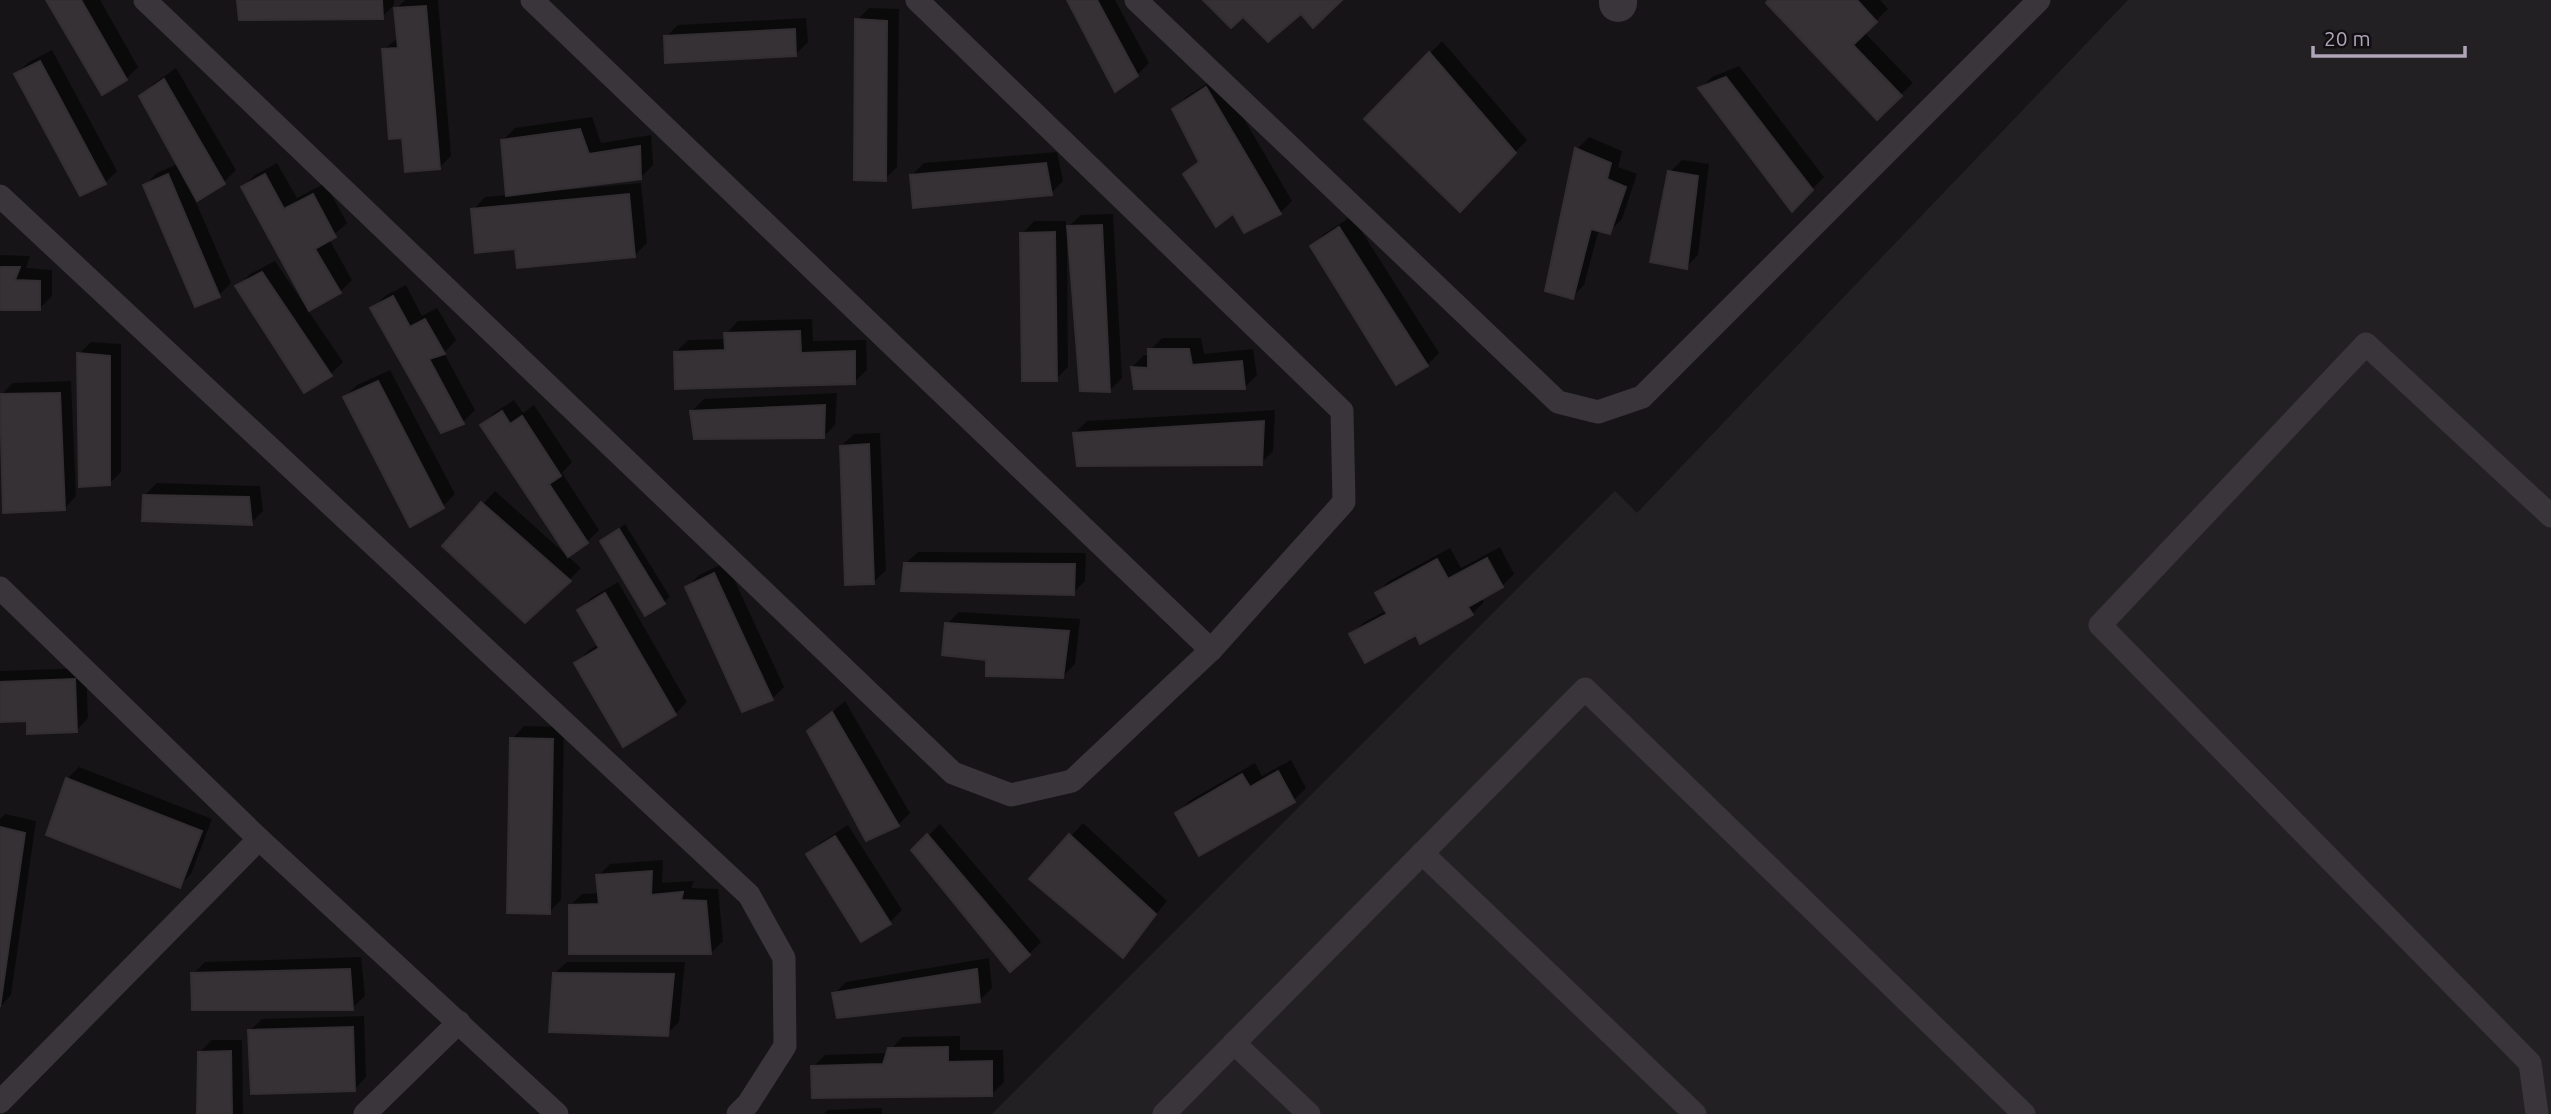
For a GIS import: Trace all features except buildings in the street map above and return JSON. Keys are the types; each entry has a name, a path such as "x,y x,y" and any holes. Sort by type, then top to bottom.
{"lane":[{"path":"145,0 953,773 1011,795 1072,781 1211,650 1344,502 1342,411 917,0"},
{"path":"532,0 1211,650"},
{"path":"1136,0 1558,402 1598,412 1642,397 2039,0"},
{"path":"0,196 749,895 784,958 785,1046 748,1104 738,1114"},
{"path":"2537,1114 2530,1063 2100,625 2366,344 2551,516"},
{"path":"0,589 259,839 557,1114"},
{"path":"1164,1114 1585,690 2024,1114"},
{"path":"0,1102 259,839"},
{"path":"1422,853 1695,1114"},
{"path":"365,1114 459,1022"},
{"path":"1234,1043 1309,1114"},
{"path":"0,1109 4,1114"}],"shaded area":[{"path":"2128,0 2551,0 2551,1114 992,1114 1615,491 1637,513"}]}
